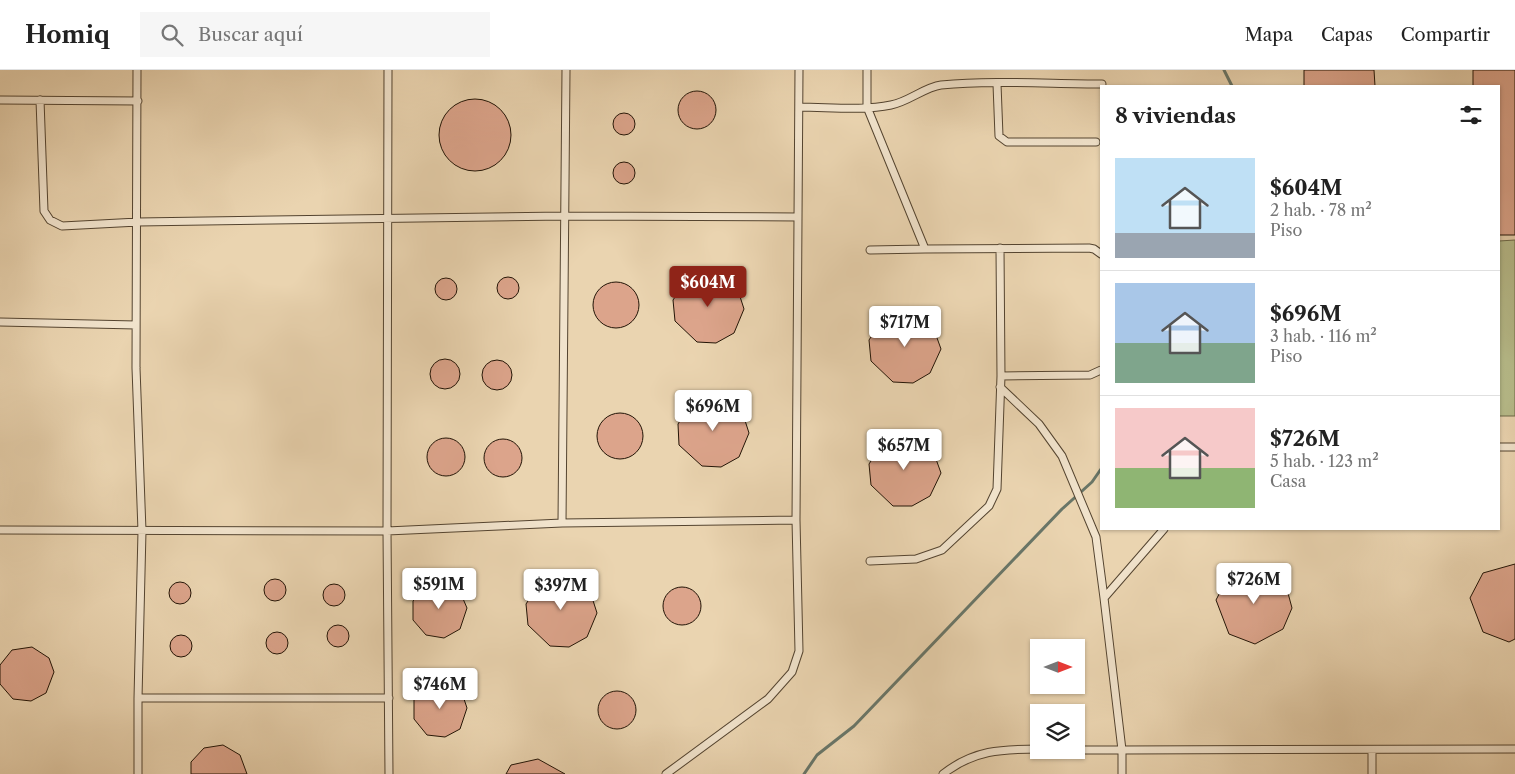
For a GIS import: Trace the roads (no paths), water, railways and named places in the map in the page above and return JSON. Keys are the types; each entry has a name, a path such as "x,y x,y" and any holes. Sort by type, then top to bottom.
{"lane":[{"path":"137,70 138,222 136,368 142,530 138,774"},
{"path":"388,70 387,530 389,774"},
{"path":"562,522 566,70"},
{"path":"666,774 768,699 792,672 799,651 796,520 798,70"},
{"path":"867,70 867,107 925,249"},
{"path":"997,84 998,136 1007,142 1096,142"},
{"path":"799,107 890,105 902,102 938,85 1102,84"},
{"path":"0,100 138,101"},
{"path":"40,100 44,212 50,220 62,226 138,222 564,216 798,217"},
{"path":"870,561 916,559 942,550 989,506 997,489 999,477 1001,376 1000,248"},
{"path":"870,250 1089,248 1100,253"},
{"path":"0,322 136,325"},
{"path":"1001,376 1090,375 1100,370"},
{"path":"1000,387 1039,424 1062,456 1096,537 1122,750 1122,774"},
{"path":"1500,447 1515,446"},
{"path":"0,530 387,530 562,522 796,520"},
{"path":"1104,598 1163,530"},
{"path":"138,698 389,698"},
{"path":"943,774 956,764 982,752 1009,749 1030,750"},
{"path":"1085,750 1515,749"},
{"path":"1372,750 1372,774"}],"waterway":[{"path":"1224,70 1232,85"},
{"path":"804,774 817,755 854,726 1062,509 1092,482 1100,470"}]}
